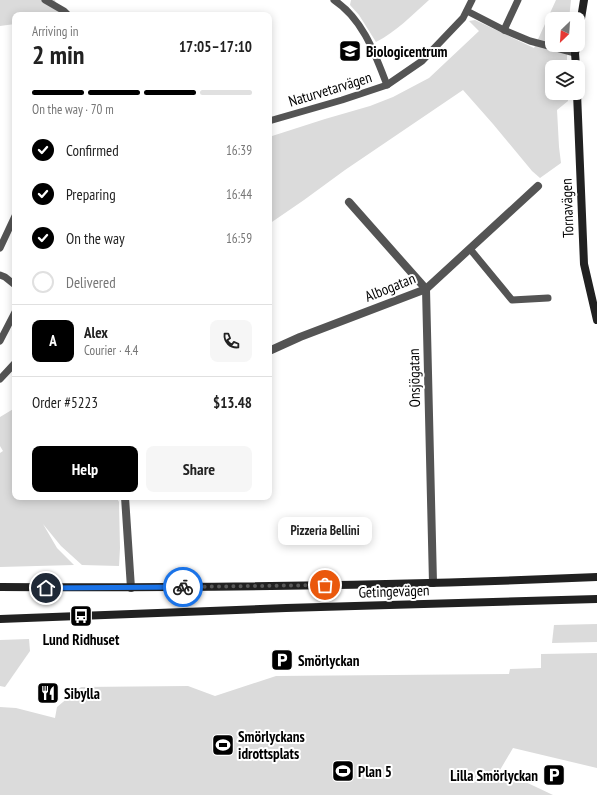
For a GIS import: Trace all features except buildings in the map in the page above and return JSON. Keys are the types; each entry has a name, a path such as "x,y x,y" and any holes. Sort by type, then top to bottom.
{"main road":[{"path":"582,12 584,0"},
{"name":"Tornavägen","path":"577,100 584,264 597,320"},
{"name":"Getingevägen","path":"0,588 279,586 433,583 597,577"},
{"name":"Getingevägen","path":"0,619 286,608 597,599"}],"street":[{"name":"Albogatan","path":"272,350 300,337 426,289 538,186"},
{"path":"349,202 426,289"},
{"name":"Onsjögatan","path":"426,289 433,583"},
{"path":"125,500 130,588"}],"lane":[{"path":"45,0 65,12"},
{"path":"334,0 343,3 363,31 372,48 387,85"},
{"name":"Naturvetarvägen","path":"272,120 387,85 422,61 463,18 472,0"},
{"path":"504,30 518,0"},
{"path":"467,11 504,30 530,41 545,44"},
{"path":"0,248 12,222"},
{"path":"470,249 512,300 548,298"},
{"path":"0,274 12,283"},
{"path":"0,341 12,318"},
{"path":"0,379 12,366"}],"shaded area":[{"path":"0,0 55,0 58,12 12,12 12,24 0,26"},
{"path":"351,0 429,0 397,28 376,42 359,15 350,5"},
{"path":"556,0 571,0 570,12 550,12"},
{"path":"475,20 534,48 545,24 545,52 567,52 567,60 545,60 545,100 568,100 557,110 561,163 540,178 532,171 463,90 345,170 272,222 272,136 370,106 393,97 429,78 479,31 469,21"},
{"path":"12,410 12,500 118,500 120,548 119,566 82,565 61,546 43,524 57,548 74,565 0,567 0,453 3,451 0,446 0,417"},
{"path":"597,624 597,642 552,643 554,625"},
{"path":"29,639 30,651 5,687 0,686 0,640"},
{"name":"Smörlyckans idrottsplats","path":"597,653 597,768 513,748 500,770 553,795 0,795 0,707 16,708 55,718 57,707 81,687 188,686 215,696 276,676 509,674 510,669 541,668 541,654"}],"way so far":[{"path":"183,587 325,585"}],"place":[{"name":"Biologicentrum","path":"350,51"},
{"name":"Pizzeria Bellini","path":"325,585"},
{"name":"Lund Ridhuset","path":"81,616"},
{"name":"Smörlyckan","path":"282,660"},
{"name":"Sibylla","path":"48,693"},
{"name":"Smörlyckans idrottsplats","path":"223,745"},
{"name":"Plan 5","path":"343,771"},
{"name":"Lilla Smörlyckan","path":"554,775"}],"route":[{"path":"46,588 183,587"}]}
